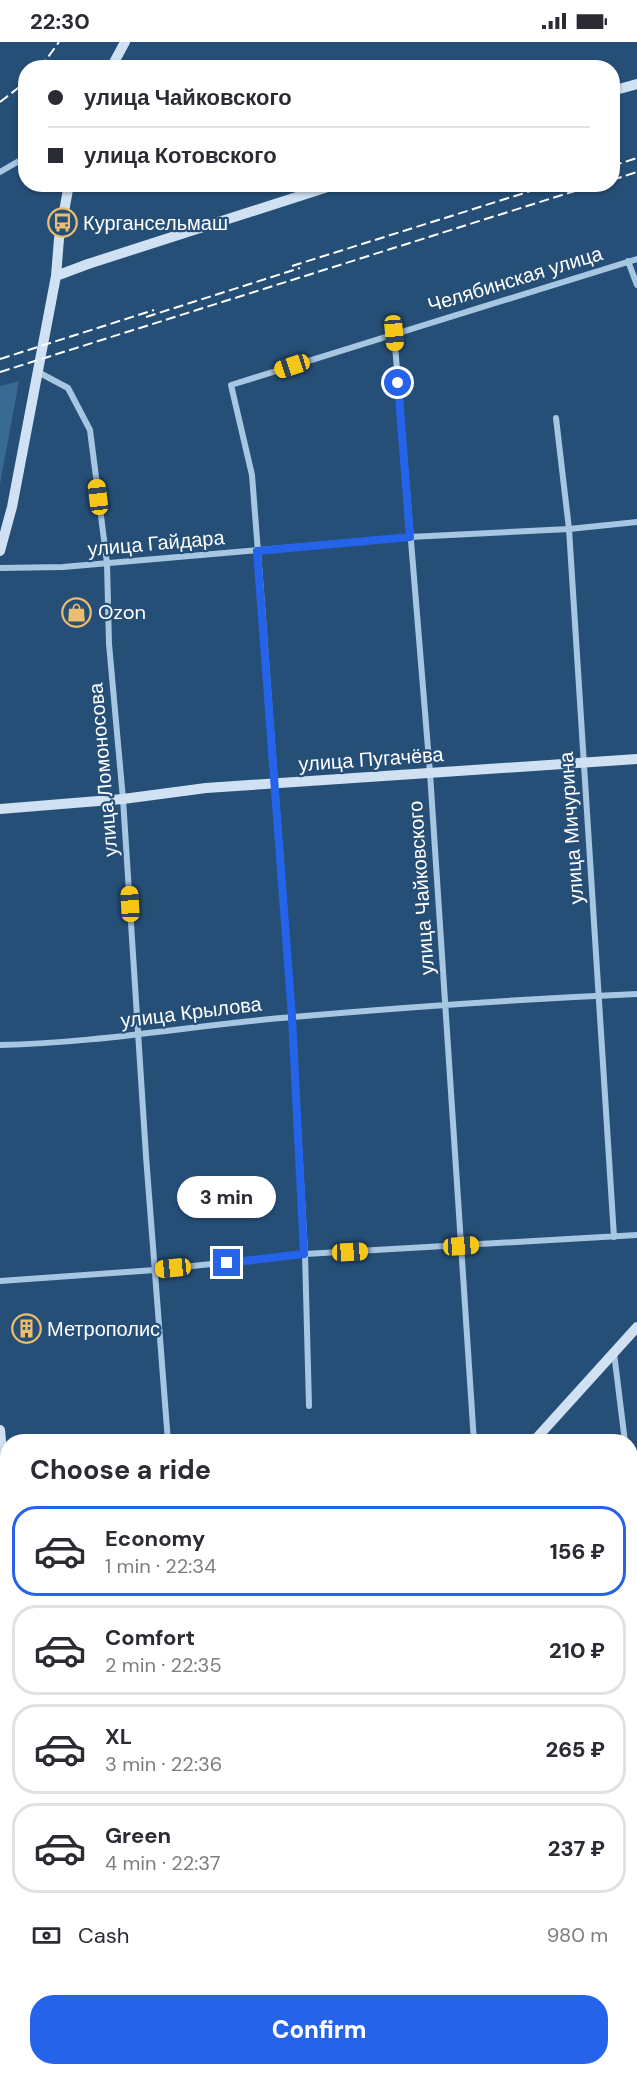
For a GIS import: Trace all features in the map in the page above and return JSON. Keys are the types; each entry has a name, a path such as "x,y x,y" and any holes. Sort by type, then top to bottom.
{"main road":[{"path":"115,60 125,42"},
{"path":"620,89 637,84"},
{"path":"0,551 12,507 38,372 56,276 59,239 68,192"},
{"path":"56,276 312,192"},
{"name":"улица Пугачёва","path":"0,809 123,799 206,788 637,759"},
{"path":"540,1434 637,1327"}],"street":[{"path":"0,172 18,162"},
{"name":"Челябинская улица","path":"257,551 252,475 231,385 637,259"},
{"path":"628,261 637,285"},
{"name":"улица Чайковского","path":"394,333 430,773 473,1434"},
{"name":"улица Ломоносова","path":"38,372 68,388 90,430 107,563 109,644 123,799 167,1434"},
{"name":"улица Мичурина","path":"556,418 569,529 614,1237"},
{"name":"улица Гайдара","path":"0,568 24,569 410,537 569,529 637,522"},
{"path":"257,551 292,1017 309,1406"},
{"name":"улица Крылова","path":"0,1045 43,1044 139,1035 292,1017 637,994"},
{"path":"0,1281 155,1270 304,1254 637,1235"},
{"path":"614,1352 624,1434"}],"shaded area":[{"path":"19,381 0,484 0,386"}],"railway":[{"path":"46,60 59,42"},
{"path":"0,102 18,88"},
{"path":"620,163 637,158"},
{"path":"620,177 637,172"},
{"path":"292,266 528,192"},
{"path":"0,372 572,192"},
{"path":"146,317 300,268"},
{"path":"0,359 154,310"}],"place":[{"name":"Кургансельмаш","path":"62,223"},
{"name":"Ozon","path":"77,612"},
{"name":"Метрополис","path":"26,1329"}],"route":[{"path":"227,1263 304,1254 292,1017 257,551 410,537 398,383"}]}
